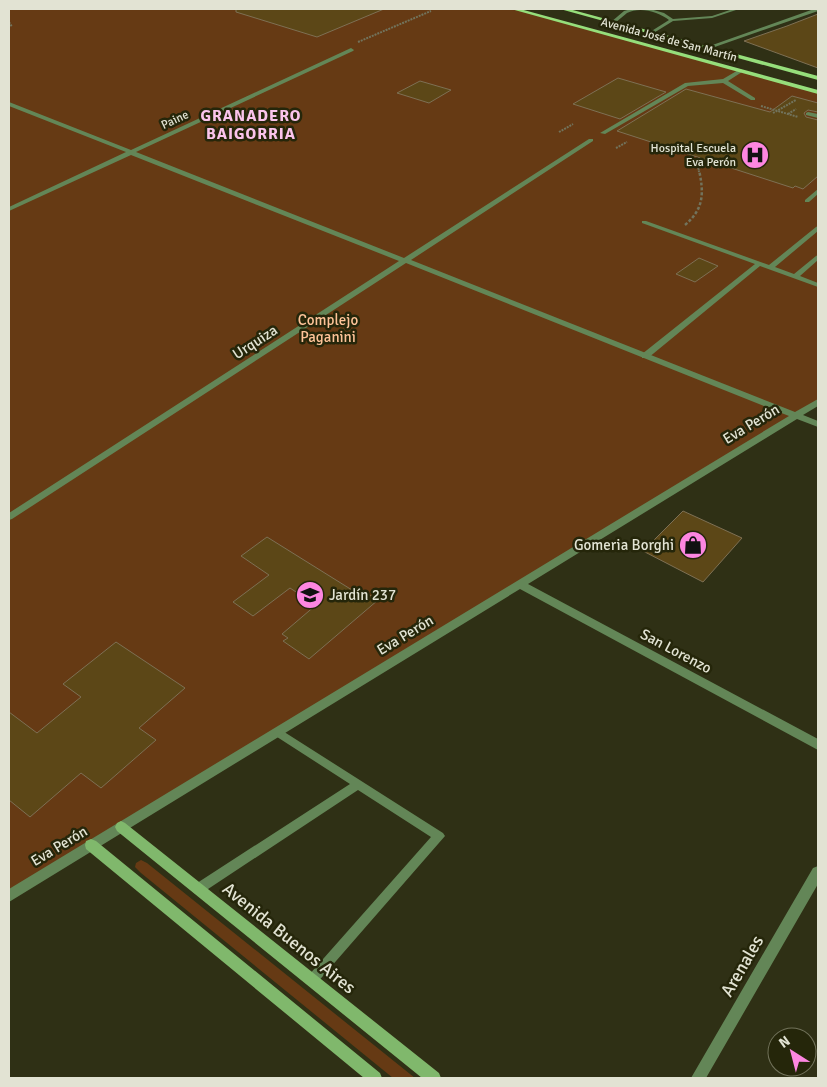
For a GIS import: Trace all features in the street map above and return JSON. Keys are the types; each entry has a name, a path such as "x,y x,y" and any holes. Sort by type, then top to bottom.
{"main road":[{"name":"Avenida José de San Martín","path":"514,9 818,92"},
{"name":"Avenida José de San Martín","path":"563,9 818,78"},
{"path":"615,37 633,28"},
{"name":"Avenida Buenos Aires","path":"121,827 434,1078"},
{"path":"91,845 375,1078"}],"street":[{"path":"708,48 818,9"},
{"name":"Paine","path":"9,209 352,47"},
{"path":"603,133 687,84 724,81 740,71"},
{"path":"724,81 754,101"},
{"path":"9,104 818,424"},
{"path":"806,116 818,116"},
{"name":"Urquiza","path":"9,517 591,140"},
{"name":"Eva Perón","path":"9,896 818,402"},
{"name":"San Lorenzo","path":"520,584 818,745"},
{"name":"Arenales","path":"698,1078 818,872"}],"lane":[{"path":"621,9 627,12"},
{"path":"614,22 627,12 637,9 662,13 672,20"},
{"path":"652,33 672,20 712,17 737,9"},
{"path":"807,201 818,191"},
{"path":"644,222 818,285"},
{"path":"770,268 818,228"},
{"path":"796,277 818,257"},
{"path":"645,356 759,264"},
{"path":"278,732 439,836 312,980"},
{"path":"198,889 358,784"}],"path":[{"path":"352,47 431,11"},
{"path":"9,22 12,26"},
{"path":"773,113 796,100"},
{"path":"754,101 776,111 806,116"},
{"path":"788,114 796,109"},
{"path":"559,132 574,124"},
{"path":"616,148 627,142"},
{"path":"674,233 692,220 702,206 702,187 698,165"}],"green space":[{"name":"Complejo Paganini","path":"9,9 514,9 818,92 818,402 9,896"},
{"path":"141,860 415,1078 393,1078 141,873 135,867 136,863"}],"building":[{"path":"236,9 384,9 317,37 236,12"},
{"path":"818,14 818,68 744,41 787,26"},
{"path":"618,78 666,92 620,119 573,104"},
{"path":"420,81 451,90 429,103 397,93"},
{"name":"Hospital Escuela Eva Perón","path":"686,89 770,112 792,96 818,103 818,112 808,110 804,113 806,117 818,120 818,176 803,189 795,186 793,188 617,131"},
{"path":"699,258 718,266 695,282 676,274"},
{"name":"Gomeria Borghi","path":"683,511 742,538 703,582 643,551"},
{"path":"267,537 352,590 356,587 378,600 309,659 283,641 288,638 282,634 316,605 290,588 253,616 233,602 269,575 241,556"},
{"path":"116,642 185,688 139,728 156,740 101,788 81,773 30,817 9,800 9,712 37,733 81,697 63,684"}],"place":[{"name":"Hospital Escuela Eva Perón","path":"755,155"},
{"name":"Gomeria Borghi","path":"693,545"},
{"name":"Jardín 237","path":"310,595"}],"district":[{"name":"GRANADERO BAIGORRIA","path":"251,125"}]}
